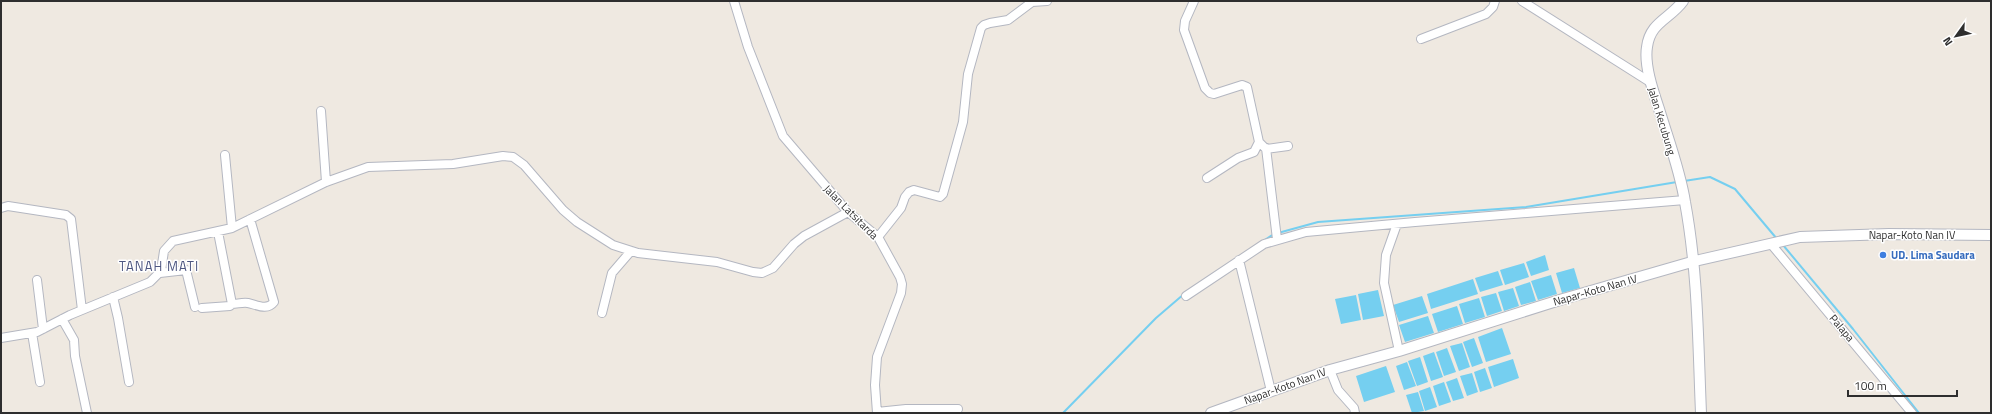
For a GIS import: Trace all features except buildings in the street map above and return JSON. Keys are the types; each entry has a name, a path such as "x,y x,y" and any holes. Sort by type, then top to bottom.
{"street":[{"name":"Jalan Latsitarda","path":"734,1 748,47 781,131 796,153 848,212 881,234 902,284 901,293 877,357 875,385 877,412"},
{"path":"881,234 901,208 904,197 909,192 914,190 940,197 943,194 963,122 968,74 981,28 990,23 1008,20 1032,2 1047,1"},
{"path":"1194,1 1185,21 1184,30 1205,88 1210,93 1214,94 1242,85 1247,87 1259,142 1266,148 1276,235"},
{"path":"1421,39 1486,14 1493,7 1495,1"},
{"name":"Jalan Kecubung","path":"1522,1 1531,3 1650,82 1680,177 1695,261 1701,413"},
{"path":"1650,82 1646,49 1649,34 1655,26 1676,10 1683,1"},
{"path":"321,111 326,182"},
{"path":"1207,178 1238,158 1254,152 1259,142"},
{"path":"1266,148 1288,146"},
{"path":"225,155 232,228"},
{"path":"1,338 32,333 43,329 82,310 150,282 160,273 164,264 164,251 171,243 232,228 326,182 368,167 453,164 504,156 513,157 524,165 552,199 577,222 613,245 631,251 717,262 742,270 762,273 773,268 794,244 804,236 848,212"},
{"path":"1186,296 1276,235 1327,229 1685,200"},
{"path":"1,208 8,206 66,215 72,219 82,310"},
{"path":"160,273 186,270 199,308 249,303 254,306 266,307 274,302 250,219"},
{"path":"1397,224 1386,255 1384,283 1398,351"},
{"path":"218,232 232,304"},
{"name":"Napar-Koto Nan IV","path":"1211,413 1330,370 1398,351 1556,301 1695,261 1800,237 1889,234 1991,235"},
{"name":"Palapa","path":"1776,243 1912,413"},
{"path":"602,313 612,273 631,251"},
{"path":"1239,260 1271,391"},
{"path":"37,280 43,329"},
{"path":"113,297 129,382"},
{"path":"62,319 74,340 75,356 87,413"},
{"path":"32,333 40,382"},
{"path":"1330,370 1338,390 1354,408 1355,413"},
{"path":"877,412 958,409"}],"water":[{"path":"1545,255 1549,270 1531,276 1526,262"},
{"path":"1524,263 1529,277 1505,285 1500,270"},
{"path":"1574,268 1580,288 1562,293 1556,273"},
{"path":"1498,271 1503,285 1480,292 1475,278"},
{"path":"1551,275 1557,294 1538,300 1531,281"},
{"path":"1473,279 1478,294 1431,309 1427,294"},
{"path":"1530,282 1536,301 1521,305 1515,287"},
{"path":"1513,288 1519,306 1504,311 1498,292"},
{"path":"1378,290 1384,316 1363,320 1358,294"},
{"path":"1496,293 1502,311 1487,316 1481,297"},
{"path":"1356,295 1361,320 1341,324 1335,299"},
{"path":"1422,296 1428,313 1399,322 1393,305"},
{"path":"1479,298 1485,317 1465,323 1459,304"},
{"path":"1457,306 1463,324 1438,332 1432,314"},
{"path":"1428,316 1434,333 1405,342 1399,325"},
{"path":"1502,328 1511,354 1486,362 1478,337"},
{"path":"1474,338 1483,363 1472,367 1463,342"},
{"path":"1462,343 1470,367 1459,371 1450,346"},
{"path":"1447,348 1456,372 1444,376 1436,352"},
{"path":"1434,352 1443,377 1431,381 1423,356"},
{"path":"1420,357 1428,382 1417,386 1408,361"},
{"path":"1513,359 1519,378 1494,387 1488,367"},
{"path":"1407,362 1416,386 1404,390 1396,366"},
{"path":"1386,366 1395,392 1364,402 1356,376"},
{"path":"1485,368 1492,388 1480,392 1474,372"},
{"path":"1472,373 1478,392 1467,396 1460,376"},
{"path":"1457,378 1464,398 1453,401 1446,382"},
{"path":"1444,382 1451,402 1439,406 1433,386"},
{"path":"1430,387 1437,407 1425,411 1419,391"},
{"path":"1418,392 1424,411 1412,413 1406,395"}],"waterway":[{"path":"1684,181 1710,177 1735,189 1777,239"},
{"path":"1278,233 1318,222 1526,207 1677,182"},
{"path":"1189,290 1274,234"},
{"path":"1783,245 1853,329 1919,413"},
{"path":"1063,413 1156,318 1184,294"}],"place":[{"name":"UD. Lima Saudara","path":"1883,255"}],"district":[{"name":"TANAH MATI","path":"159,266"}]}
